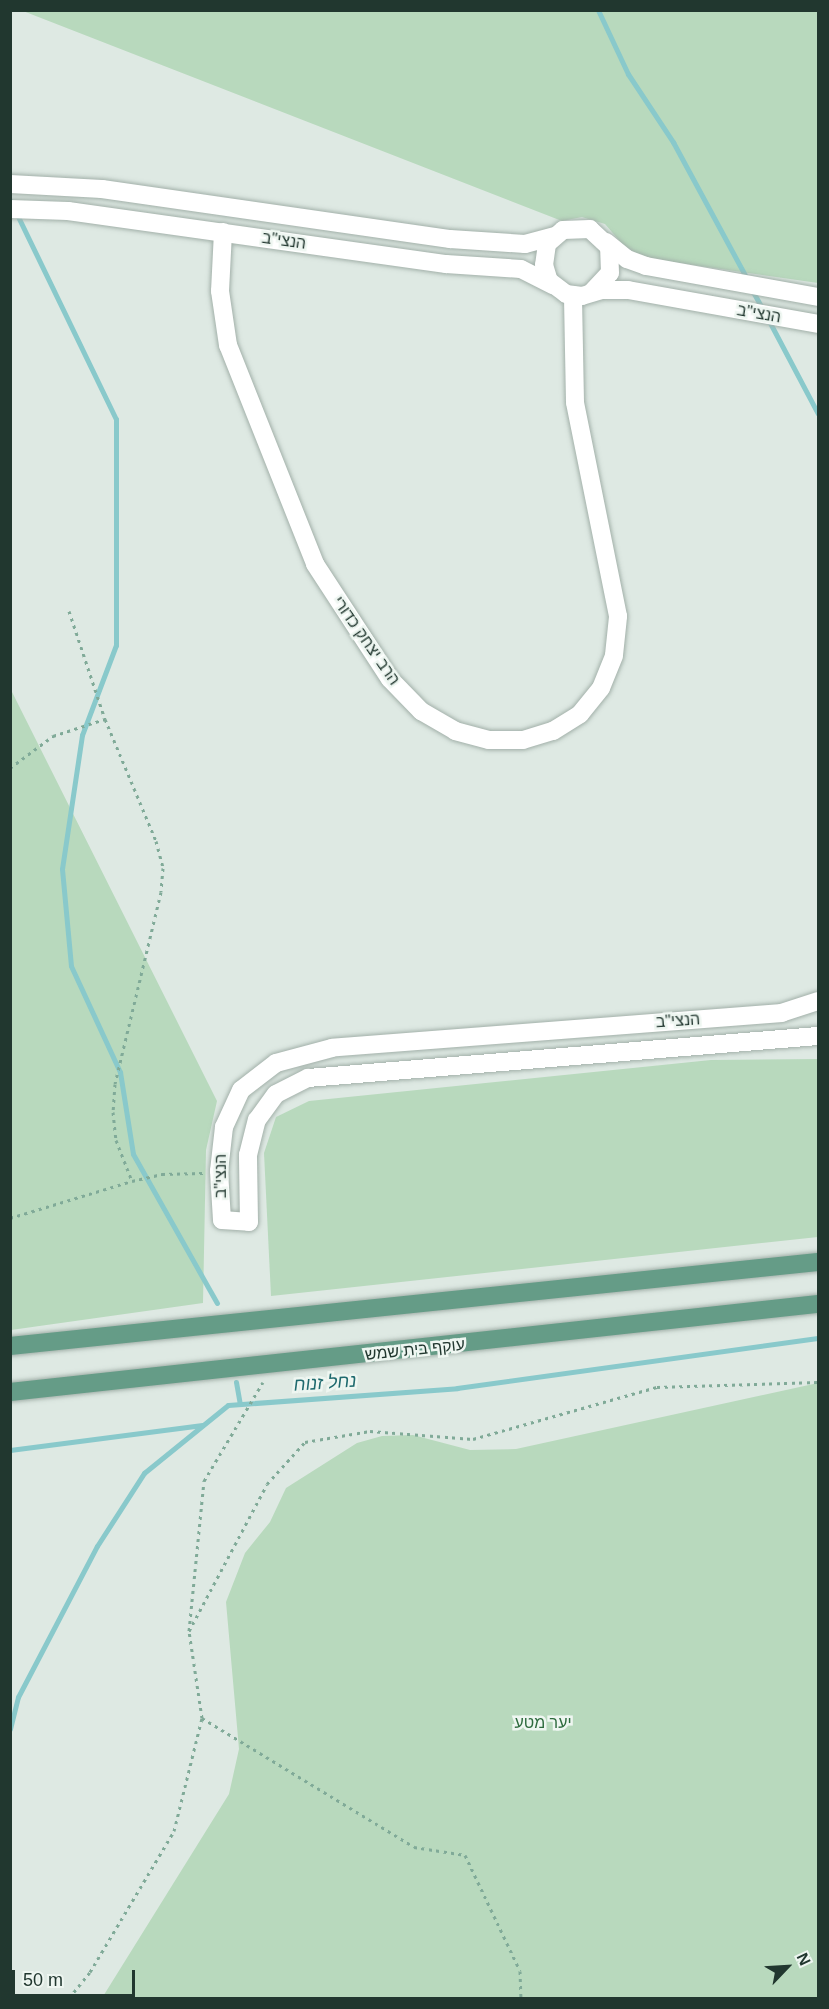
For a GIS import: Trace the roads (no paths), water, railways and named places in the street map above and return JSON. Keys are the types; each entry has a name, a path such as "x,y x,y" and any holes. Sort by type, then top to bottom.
{"main road":[{"path":"10,1346 819,1262"},
{"name":"עוקף בית שמש","path":"10,1392 819,1304"}],"street":[{"name":"הנצי\"ב","path":"10,184 102,189 450,239 525,244 554,236"},
{"name":"הנצי\"ב","path":"10,209 68,211 446,264 521,269 553,285"},
{"path":"579,226 594,231 606,242 612,268 605,282 592,292 573,295 553,285 543,260 554,236 579,226"},
{"name":"הרב יצחק כדורי","path":"223,232 220,291 228,345 315,564 390,679 421,711 455,731 489,740 523,740 554,731 580,714 601,688 614,656 618,616 575,402 573,295"},
{"name":"הנצי\"ב","path":"606,242 627,259 645,266 819,297"},
{"name":"הנצי\"ב","path":"592,292 628,290 819,324"},
{"name":"הנצי\"ב","path":"819,1001 782,1013 301,1054 276,1063 242,1090 224,1127 219,1172 222,1220 249,1222 248,1155 257,1120 276,1094 308,1078 819,1036"}],"waterway":[{"path":"598,10 628,74 673,142 747,279"},
{"path":"10,200 116,419 116,645 82,735 62,869 71,966 120,1072 133,1154 217,1303"},
{"path":"752,290 762,308"},
{"path":"768,319 818,414"},
{"name":"נחל זנוח","path":"10,1729 18,1697 97,1546 144,1473 228,1405 457,1388 818,1338"},
{"path":"236,1382 240,1404"},
{"path":"10,1450 202,1425"}],"park label":[{"name":"יער מטע","path":"543,1723"}]}
